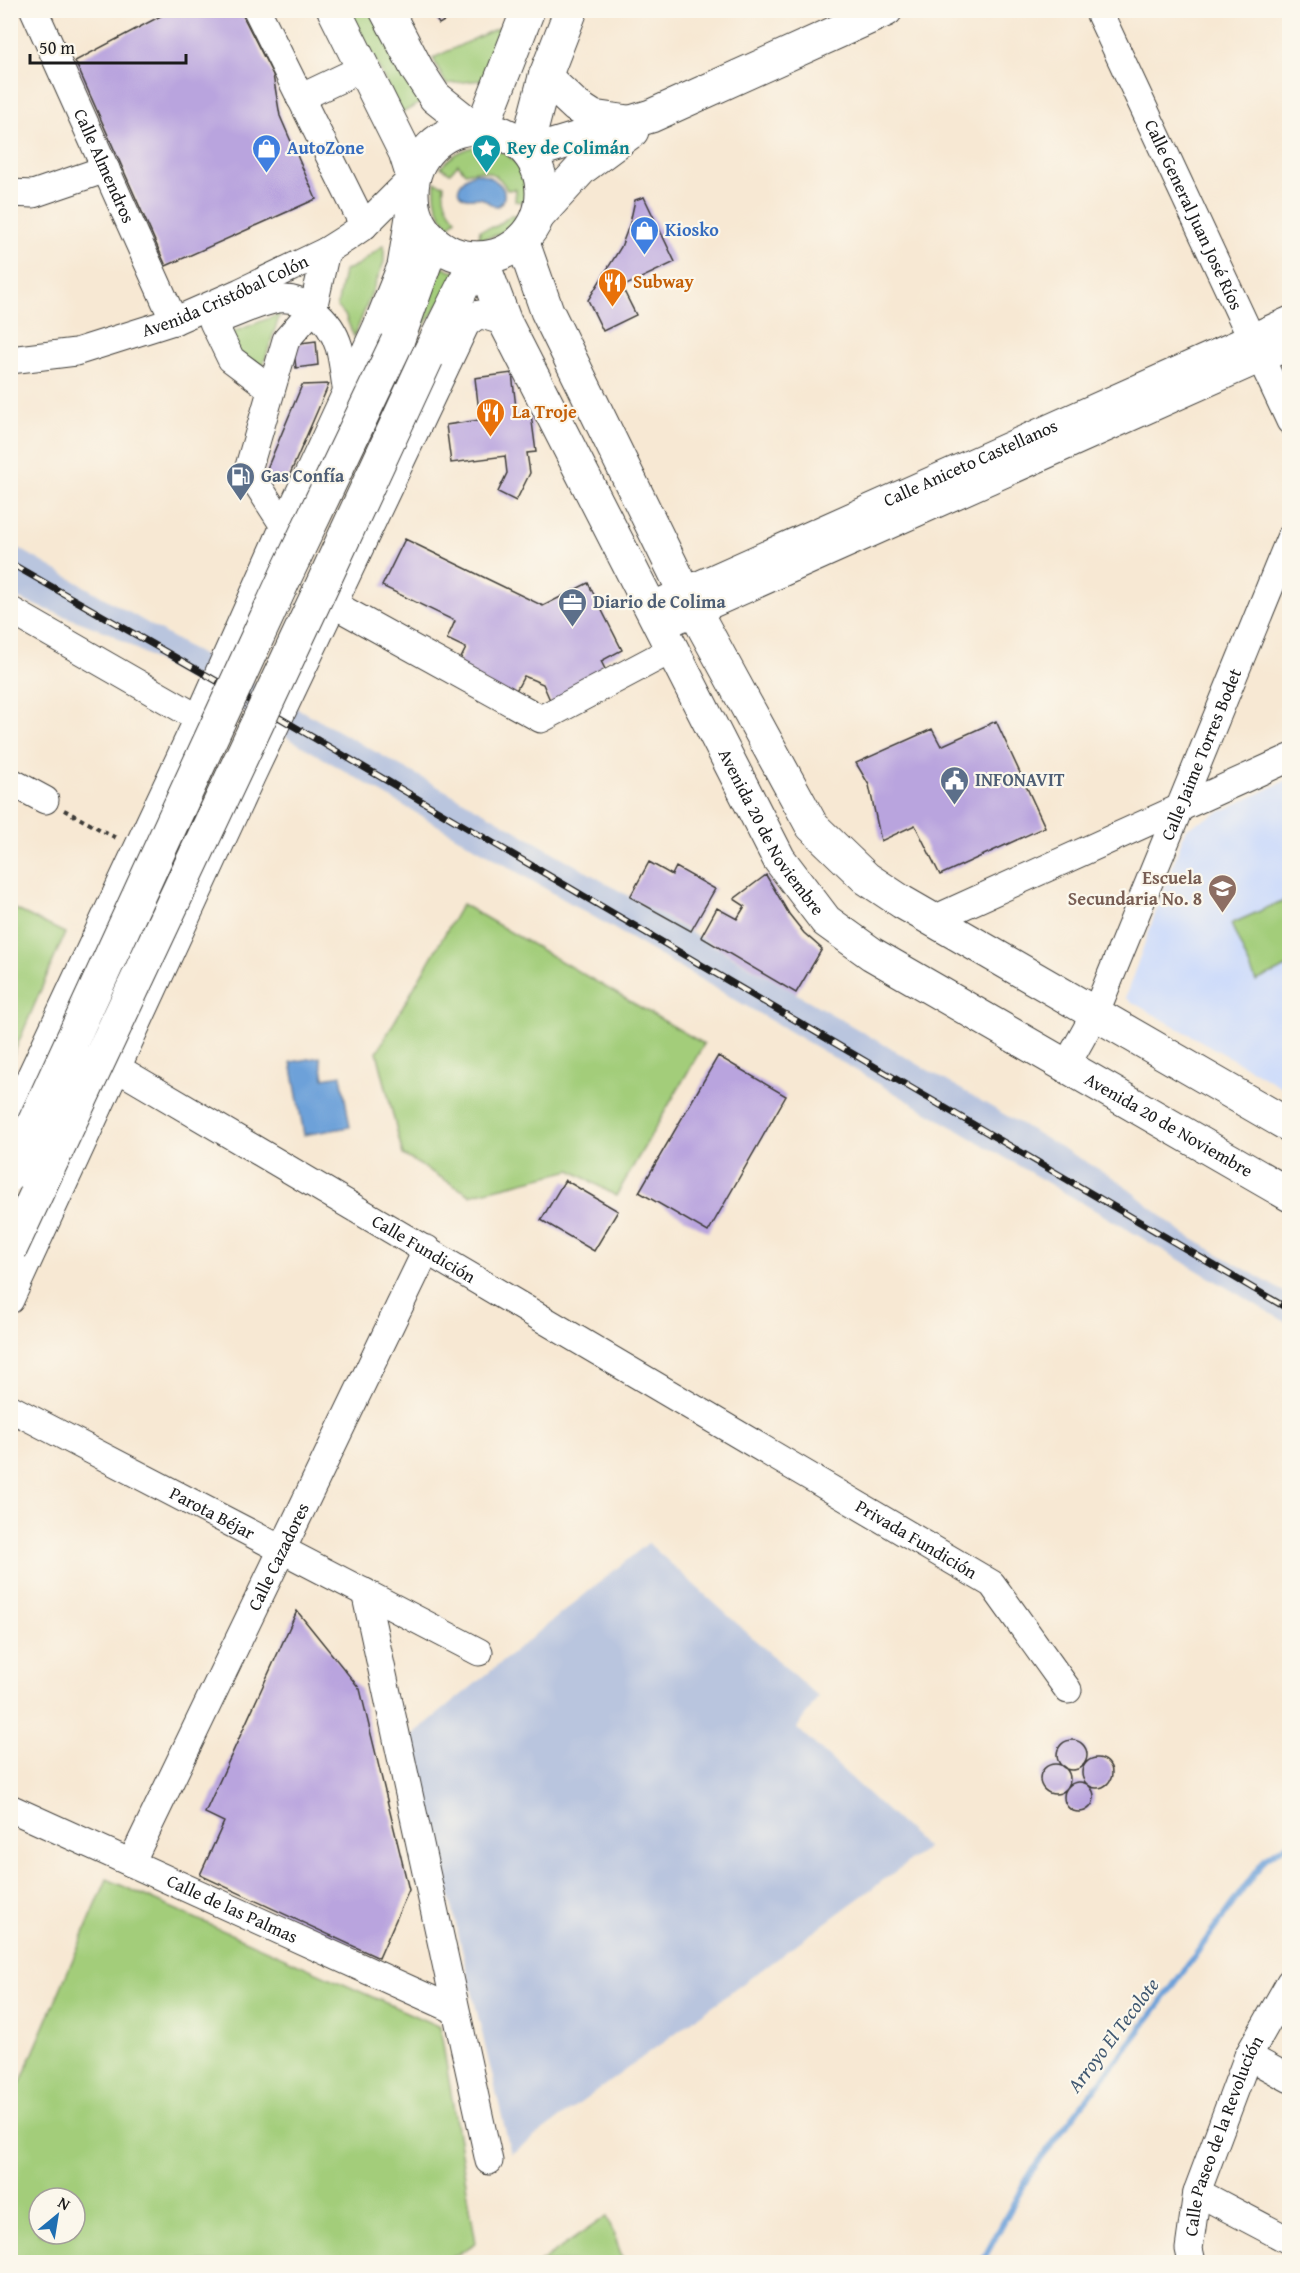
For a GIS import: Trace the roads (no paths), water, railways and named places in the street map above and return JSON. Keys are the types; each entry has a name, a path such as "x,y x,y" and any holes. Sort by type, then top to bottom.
{"main road":[{"path":"334,10 405,152 415,214 433,241 455,254 478,258 510,249 582,168 641,119"},
{"path":"387,10 418,71 435,97 478,128"},
{"path":"478,128 528,10"},
{"path":"528,152 545,77 572,10"},
{"path":"528,152 641,119 886,10"},
{"path":"545,77 576,106 593,117 641,119"},
{"path":"412,188 422,157 444,136 459,130 478,128 498,131 513,139 528,152 536,165 542,190 530,228"},
{"name":"Avenida 20 de Noviembre","path":"530,228 547,311 690,601 812,826 866,878 932,920 1290,1126"},
{"path":"10,1175 253,647 397,342 433,241"},
{"path":"10,1250 427,358 478,258"},
{"name":"Avenida 20 de Noviembre","path":"478,258 505,322 779,859 826,921 872,954 1290,1196"}],"street":[{"name":"Calle Almendros","path":"34,10 174,321"},
{"path":"256,10 363,226"},
{"name":"Calle General Juan José Ríos","path":"1098,10 1290,421"},
{"path":"300,98 363,68"},
{"path":"10,193 33,194 106,169"},
{"path":"10,1120 201,712 376,328 401,266 412,188"},
{"name":"Avenida Cristóbal Colón","path":"10,360 76,352 174,321 326,251 412,188"},
{"path":"284,526 248,470 286,340 313,309 326,251"},
{"path":"174,321 213,322 274,299 294,300 313,309 329,327 338,346 347,392"},
{"path":"10,1300 333,604 466,324 479,314 505,322"},
{"name":"Calle Aniceto Castellanos","path":"333,604 541,719 662,627 690,601 1256,349 1290,320"},
{"path":"213,322 231,359 271,389"},
{"name":"Calle Aniceto Castellanos","path":"1256,349 1290,346"},
{"name":"Calle Jaime Torres Bodet","path":"1066,1066 1095,1014 1290,538"},
{"path":"10,610 201,712"},
{"path":"237,630 240,652 255,669 270,677 289,676 304,668"},
{"path":"201,712 222,702 238,706 252,712 264,723 270,739"},
{"path":"932,920 1290,758"},
{"path":"10,781 45,800"},
{"name":"Calle Fundición","path":"117,1068 730,1429"},
{"name":"Calle Cazadores","path":"131,1863 427,1249"},
{"name":"Parota Béjar","path":"10,1408 479,1652"},
{"name":"Privada Fundición","path":"730,1429 992,1584 1068,1690"},
{"path":"365,1592 489,2161"},
{"name":"Calle de las Palmas","path":"10,1808 455,2010"},
{"name":"Calle Paseo de la Revolución","path":"1192,2262 1189,2249 1197,2192 1248,2056 1290,1982"},
{"path":"1248,2056 1290,2079"},
{"path":"1197,2192 1290,2241"}],"water":[{"path":"475,173 488,176 503,189 503,200 498,206 481,198 467,198 459,193 458,189 462,181"},
{"path":"320,1057 324,1078 341,1075 350,1127 304,1135 291,1062"}],"waterway":[{"name":"Arroyo El Tecolote","path":"982,2262 1030,2173 1159,2005 1265,1859 1290,1842"}],"railway":[{"path":"10,563 215,680 1290,1310"}],"place":[{"name":"AutoZone","path":"266,174"},
{"name":"Rey de Colimán","path":"486,174"},
{"name":"Kiosko","path":"644,256"},
{"name":"Subway","path":"612,308"},
{"name":"La Troje","path":"491,438"},
{"name":"Gas Confía","path":"240,502"},
{"name":"Diario de Colima","path":"572,628"},
{"name":"INFONAVIT","path":"954,806"},
{"name":"Escuela Secundaria No. 8","path":"1223,914"}]}
